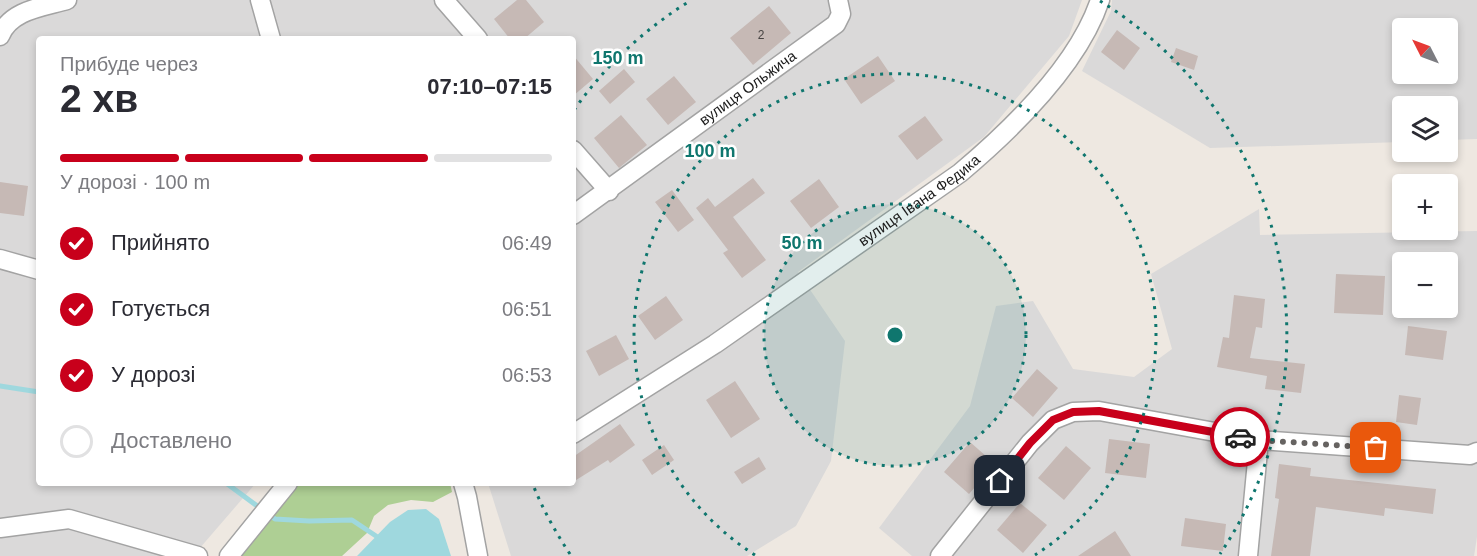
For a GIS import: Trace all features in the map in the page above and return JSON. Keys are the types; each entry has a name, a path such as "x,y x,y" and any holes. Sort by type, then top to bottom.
{"street":[{"path":"0,36 11,19 28,11 67,0"},
{"path":"260,0 270,36"},
{"path":"444,0 474,36"},
{"name":"вулиця Ольжича","path":"576,213 836,24 842,14 838,0"},
{"name":"вулиця Івана Федика","path":"576,432 719,341 960,173 992,146 1063,67 1083,37 1100,0"},
{"path":"576,153 609,191"},
{"path":"0,259 36,269"},
{"path":"940,556 1030,443 1053,420 1073,412 1099,411 1259,440 1470,454 1477,452"},
{"path":"1248,556 1259,440"},
{"path":"229,556 285,486"},
{"path":"464,486 478,556"},
{"path":"0,528 69,519 198,556"}],"shaded area":[{"path":"0,0 1082,0 1069,36 984,137 798,272 845,341 831,461 796,526 747,556 511,556 489,486 576,486 576,36 36,36 36,486 253,486 193,556 0,556"},
{"path":"1112,0 1477,0 1477,139 1458,140 1458,96 1392,96 1392,142 1210,148 1082,71 1111,11"},
{"path":"1259,209 1260,235 1392,233 1392,240 1458,240 1458,231 1477,231 1477,537 1474,556 912,556 879,528 970,406 996,306 1033,301 1073,369 1134,377 1172,349 1151,274"}],"green space":[{"path":"292,486 451,486 452,492 433,502 411,500 388,505 374,516 367,533 342,556 235,556"}],"water":[{"path":"426,509 439,519 451,556 357,556 390,522 408,510"}],"building":[{"path":"517,0 526,0 544,22 528,36 508,36 494,19"},
{"path":"769,6 791,33 753,65 730,38"},
{"path":"1117,30 1140,48 1124,70 1101,52"},
{"path":"1176,48 1198,56 1194,70 1171,62"},
{"path":"878,56 895,81 861,104 844,79"},
{"path":"576,59 593,79 576,93"},
{"path":"624,69 635,82 610,104 599,91"},
{"path":"674,76 696,102 668,125 646,99"},
{"path":"621,115 647,145 619,168 594,138"},
{"path":"925,116 943,140 917,160 898,136"},
{"path":"753,178 765,193 733,217 766,260 742,278 723,253 728,250 696,208 708,198 715,207"},
{"path":"819,179 839,207 811,228 790,201"},
{"path":"0,182 28,186 24,216 0,213"},
{"path":"672,190 694,220 678,232 655,202"},
{"path":"1336,274 1385,276 1383,315 1334,313"},
{"path":"1234,295 1265,299 1262,328 1256,327 1250,358 1305,364 1301,393 1265,389 1267,376 1217,367 1223,337 1229,338"},
{"path":"666,296 683,320 655,340 638,316"},
{"path":"1408,326 1447,331 1443,360 1405,355"},
{"path":"616,335 629,359 599,376 586,351"},
{"path":"1037,369 1058,388 1033,417 1012,398"},
{"path":"735,381 760,419 731,438 706,400"},
{"path":"1399,395 1421,398 1417,425 1396,422"},
{"path":"620,424 635,445 610,463 608,460 576,480 576,455"},
{"path":"1109,439 1150,444 1146,478 1105,473"},
{"path":"970,442 995,464 969,494 944,472"},
{"path":"664,445 674,460 652,475 642,460"},
{"path":"1066,446 1091,468 1064,500 1038,478"},
{"path":"759,457 766,469 742,484 734,472"},
{"path":"1279,464 1311,468 1310,476 1436,489 1433,514 1385,508 1384,516 1316,507 1310,556 1271,556 1279,499 1275,498"},
{"path":"1020,503 1047,525 1023,553 997,530"},
{"path":"1185,518 1226,524 1223,551 1181,546"},
{"path":"1115,531 1131,556 1078,556"}],"waterway":[{"path":"0,386 36,392"},
{"path":"230,486 275,519 352,520 376,536"}],"way so far":[{"path":"1240,437 1376,448"}],"route":[{"path":"1000,481 1030,443 1053,420 1073,412 1099,411 1240,437"}]}
